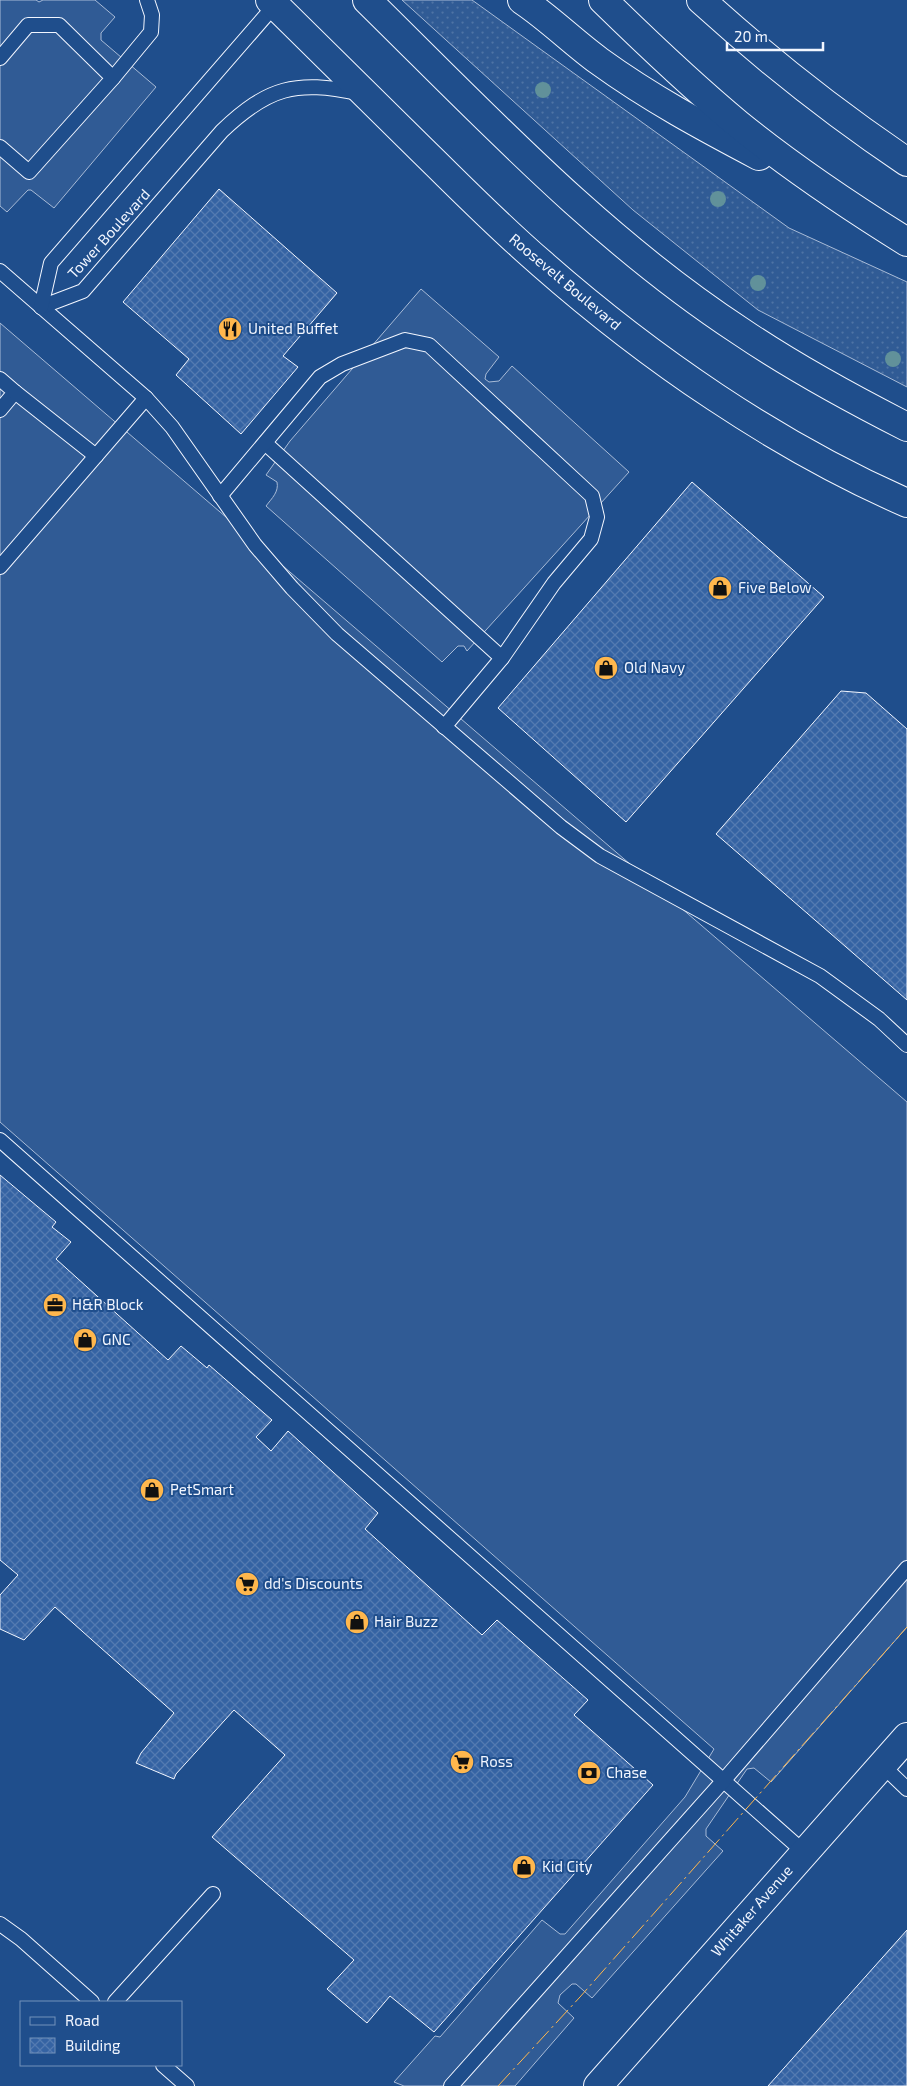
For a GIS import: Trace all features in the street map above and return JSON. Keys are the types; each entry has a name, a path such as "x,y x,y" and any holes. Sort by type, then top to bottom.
{"main road":[{"path":"367,0 538,168 635,253 739,331 855,400 907,428"},
{"path":"522,0 599,61 649,95 697,124 834,195"},
{"path":"603,0 652,48 732,118 834,195 907,242"},
{"path":"701,0 782,71 843,117 906,158"},
{"name":"Roosevelt Boulevard","path":"275,2 366,94 541,264 646,349 701,388 821,460 907,503"},
{"name":"Whitaker Avenue","path":"598,2086 907,1737"}],"lane":[{"path":"0,147 29,172 113,78 151,32 152,15 147,0"},
{"name":"Tower Boulevard","path":"42,307 51,263 275,2"},
{"path":"0,58 28,25 59,25 113,78"},
{"name":"Tower Boulevard","path":"42,307 83,291 222,131 259,100 278,91 316,86 366,94"},
{"path":"0,271 146,398 172,427 254,545 292,588 337,634 561,827 600,856 820,976 878,1020 907,1045"},
{"path":"220,496 320,378 342,364 405,340 429,345 592,496 597,517 591,539 554,583 502,658 444,727"},
{"path":"0,379 96,456"},
{"path":"0,410 15,392"},
{"path":"0,567 146,398"},
{"path":"264,443 502,658"},
{"path":"0,1140 804,1852"},
{"path":"451,2086 724,1780 907,1568"},
{"path":"882,1765 907,1789"},
{"path":"117,2001 213,1894"},
{"path":"0,1924 21,1939 91,2001"},
{"path":"164,2066 187,2086"}],"shaded area":[{"path":"0,0 36,0 39,2 43,0 95,0 115,17 101,33 101,40 156,87 54,208 31,190 28,190 7,212 0,206"},
{"path":"402,0 472,0 789,228 907,282 907,387 758,310 633,210"},
{"path":"421,289 499,357 486,374 485,379 489,382 499,381 512,366 629,472 467,651 464,646 458,646 442,662 266,506 277,489 277,482 266,475 290,441"},
{"path":"0,323 907,1102 907,1627 771,1782 754,1768 747,1769 706,1829 706,1836 723,1851 592,1998 576,1984 572,1984 560,1995 558,2003 574,2018 515,2086 404,2086 394,2082 435,2036 440,2037 542,1920 560,1934 565,1934 685,1797 714,1749 0,1122"}],"building":[{"name":"United Buffet","path":"219,189 337,293 283,356 298,367 241,434 176,375 189,359 123,302"},
{"path":"692,482 824,597 626,822 498,708"},
{"path":"841,691 866,693 907,729 907,1000 716,834"},
{"path":"0,1175 56,1222 52,1227 71,1242 56,1259 168,1360 181,1346 207,1368 209,1365 272,1420 256,1437 271,1451 288,1431 378,1513 365,1529 482,1635 497,1620 588,1700 574,1715 653,1785 434,2032 390,1996 367,2023 327,1989 354,1960 212,1837 285,1755 234,1710 176,1774 174,1779 136,1763 141,1753 174,1713 55,1607 24,1640 0,1629 0,1595 18,1575 0,1560"},
{"path":"907,1930 907,2086 768,2086"}],"power":[{"path":"498,2086 580,1997 907,1627"}],"place":[{"name":"United Buffet","path":"230,329"},
{"name":"Five Below","path":"720,588"},
{"name":"Old Navy","path":"606,668"},
{"name":"H&R Block","path":"55,1305"},
{"name":"GNC","path":"85,1340"},
{"name":"PetSmart","path":"152,1490"},
{"name":"dd's Discounts","path":"247,1584"},
{"name":"Hair Buzz","path":"357,1622"},
{"name":"Ross","path":"462,1762"},
{"name":"Chase","path":"589,1773"},
{"name":"Kid City","path":"524,1867"}]}
